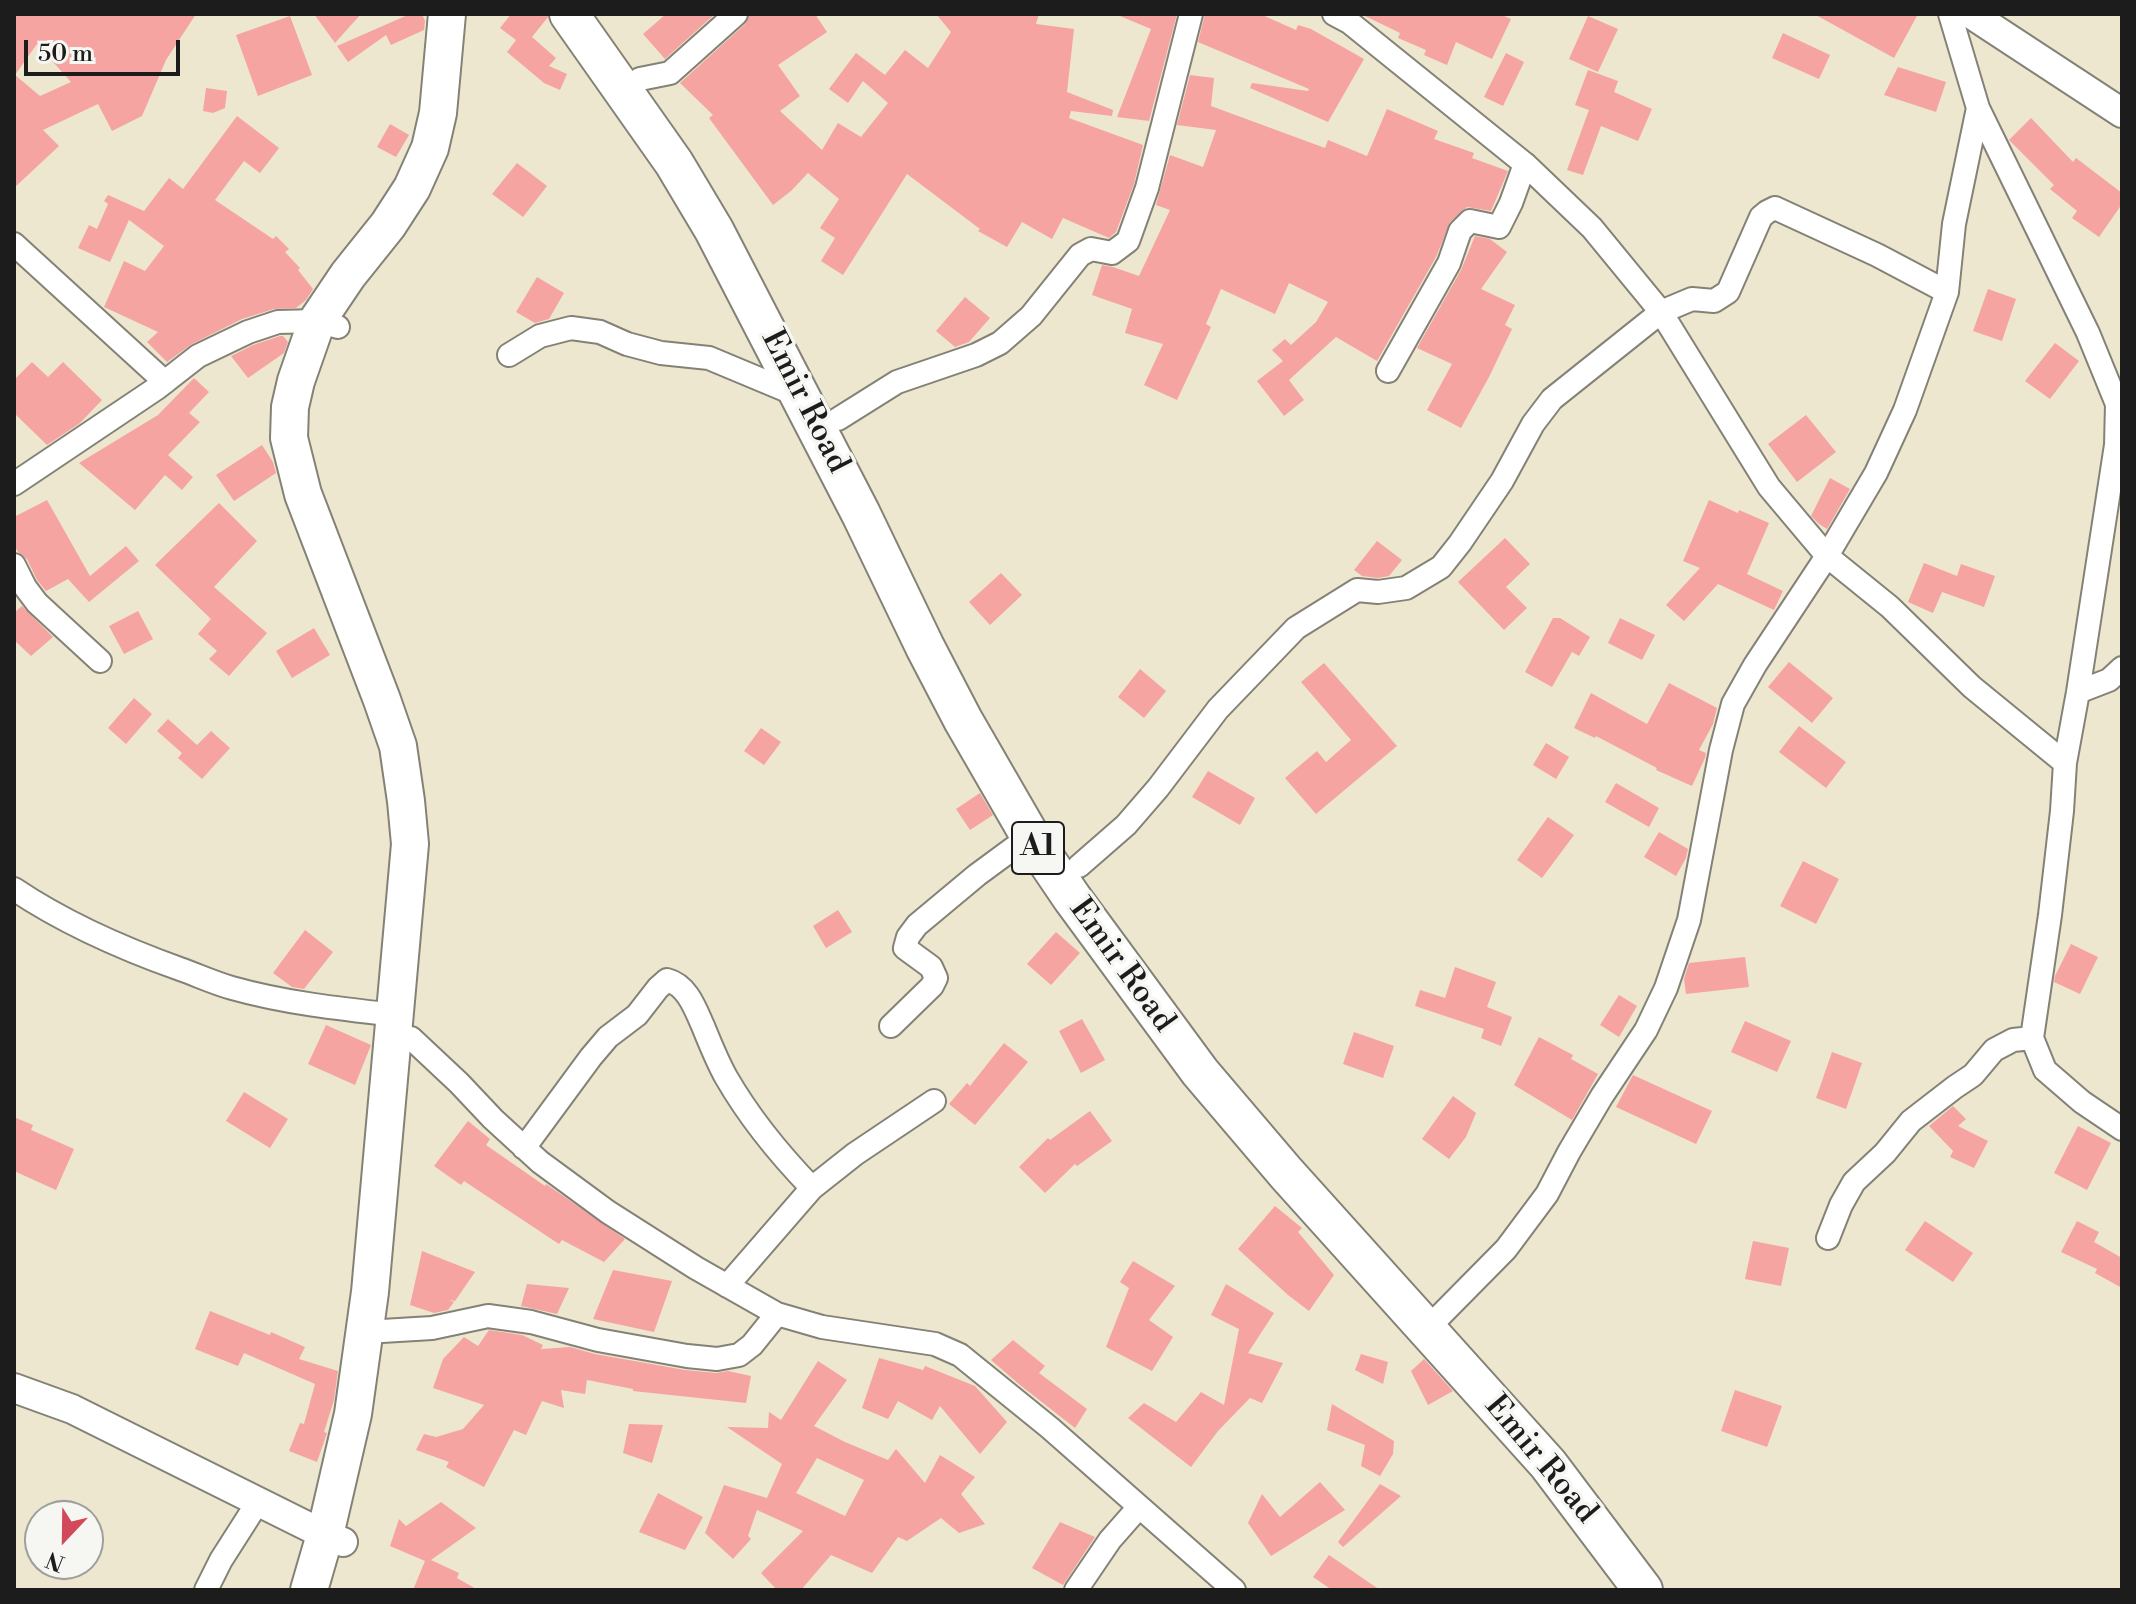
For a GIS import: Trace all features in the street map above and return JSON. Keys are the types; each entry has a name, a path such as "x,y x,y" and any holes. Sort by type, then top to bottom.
{"highway":[{"name":"Emir Road","path":"569,14 674,163 714,230 963,720 1030,836 1125,973 1200,1072 1286,1173 1561,1446 1602,1496 1665,1590"},
{"name":"Emir Road","path":"595,14 677,131 740,234 838,419 981,706 1040,809 1176,1001 1355,1217 1643,1590"}],"main road":[{"path":"309,1590 334,1538 370,1417 382,1331 387,1294 403,1027 410,844 398,746 303,494 289,438 290,407 296,381 328,324 348,275 388,225 412,188 430,148 438,113 447,14"},
{"path":"328,324 411,232 435,194 453,151 470,14"},
{"path":"328,1590 403,1027"}],"street":[{"path":"640,79 670,73 736,14"},
{"path":"838,419 897,382 976,355 1000,343 1031,316 1080,255 1091,249 1112,253 1128,241 1147,188 1191,14"},
{"path":"1334,14 1349,22 1525,164 1592,228 1661,312 1769,487 1827,556 1890,607 1972,687 2065,763"},
{"path":"1950,14 1978,108 2088,333 2117,404 2116,445 2065,763 2050,915 2032,1038 2045,1070 2082,1102 2122,1129"},
{"path":"1971,14 2122,113"},
{"path":"1435,1322 1506,1249 1547,1194 1596,1107 1646,1030 1666,988 1689,920 1721,750 1733,704 1876,473 1905,410 1947,292 1954,224 1978,108"},
{"path":"1388,371 1449,263 1460,231 1470,221 1499,227 1525,164"},
{"path":"1079,866 1126,825 1218,709 1296,628 1357,590 1378,592 1406,588 1441,567 1494,493 1533,424 1552,399 1661,312 1692,299 1714,301 1728,292 1761,217 1767,212 1775,208 1877,255 1947,292"},
{"path":"14,244 165,382"},
{"path":"14,484 83,440 198,356 248,332 278,322 328,324"},
{"path":"509,355 540,336 571,328 600,332 627,344 661,353 709,358 801,396"},
{"path":"14,565 37,603 100,661"},
{"path":"2078,692 2109,680 2122,668"},
{"path":"891,1026 932,986 936,978 931,967 905,948 908,937 936,908 1030,836"},
{"path":"14,891 82,930 232,988 403,1027 540,1162 608,1212 727,1286 777,1314 822,1327 935,1344 960,1355 1050,1428 1234,1590"},
{"path":"524,1148 608,1037 637,1015 667,980 683,987 725,1075 790,1166 812,1188"},
{"path":"1828,1238 1854,1182 1885,1153 1911,1121 1973,1075 1994,1050 2013,1040 2032,1038"},
{"path":"727,1286 812,1188 855,1154 934,1101"},
{"path":"382,1331 432,1328 488,1316 531,1322 613,1343 717,1359 739,1355 752,1345 777,1314"},
{"path":"14,1388 72,1409 334,1538"},
{"path":"206,1590 258,1502"},
{"path":"1076,1590 1110,1540 1139,1507"}],"building":[{"path":"14,14 196,14 166,60 142,116 112,131 98,104 43,130 59,146 14,188","holes":["37,44 71,82 40,96 15,75"]},
{"path":"314,14 361,14 335,43"},
{"path":"410,14 422,14 424,30 391,45 386,35 348,62 337,46"},
{"path":"511,14 547,14 548,17 532,37 556,58 549,66 567,74 560,90 544,83 507,52 516,40 500,28"},
{"path":"666,14 715,14 665,59 643,34"},
{"path":"750,14 815,14 827,32 778,65 800,96 780,111 822,150 838,123 861,137 888,103 863,81 848,103 829,89 856,53 885,75 905,50 928,68 951,32 936,14 1039,14 1036,24 1074,29 1067,92 1113,110 1112,116 1071,111 1069,118 1143,145 1134,184 1116,232 1109,238 1063,218 1052,239 1022,222 1007,247 978,231 980,229 907,174 843,275 821,261 835,238 820,228 839,199 808,173 773,205 709,118 713,115 680,83 745,24"},
{"path":"1115,14 1177,14 1149,121 1117,117 1151,29"},
{"path":"1205,14 1260,14 1296,30 1298,25 1311,29 1364,59 1328,122 1250,88 1252,83 1309,89 1198,42"},
{"path":"1361,14 1500,14 1511,19 1492,59 1456,42 1447,65 1424,55 1426,50 1398,38 1400,33"},
{"path":"1814,14 1918,14 1894,58"},
{"path":"290,16 312,75 258,96 236,35"},
{"path":"1588,16 1618,29 1598,72 1569,59"},
{"path":"1783,33 1830,55 1819,79 1772,58"},
{"path":"1506,53 1524,62 1503,106 1484,97"},
{"path":"1898,67 1946,82 1936,112 1884,95"},
{"path":"1588,70 1618,81 1614,92 1652,109 1638,141 1601,126 1583,175 1567,170 1589,110 1575,105"},
{"path":"1190,75 1214,78 1211,106 1325,148 1328,140 1367,156 1387,109 1438,131 1434,139 1474,153 1472,158 1508,171 1491,211 1467,207 1450,222 1436,257 1377,361 1336,337 1289,380 1304,400 1284,416 1257,381 1283,361 1272,350 1285,339 1291,345 1316,322 1328,302 1289,283 1275,314 1221,289 1206,324 1211,327 1177,400 1144,385 1163,344 1125,333 1132,309 1092,295 1102,265 1139,276 1170,210 1156,205 1170,155 1203,167 1216,130 1177,125"},
{"path":"206,88 227,91 225,108 213,113 203,111"},
{"path":"237,116 279,148 260,173 244,161 215,200 273,239 276,236 289,249 285,252 313,289 296,308 274,309 242,319 192,344 167,362 147,342 158,332 104,307 124,261 145,271 164,246 129,220 110,262 78,248 89,225 97,229 108,204 104,201 108,195 144,211 169,178 183,189"},
{"path":"2031,118 2073,162 2076,158 2122,193 2122,204 2099,237 2072,218 2077,211 2050,189 2054,185 2009,140"},
{"path":"390,124 409,135 396,157 377,147"},
{"path":"517,163 547,186 523,217 492,194"},
{"path":"1475,236 1490,239 1507,252 1481,289 1515,305 1505,325 1512,329 1461,428 1427,410 1452,364 1417,348 1461,270"},
{"path":"537,277 564,293 549,319 535,323 516,312"},
{"path":"1988,289 2016,299 2002,341 1973,331"},
{"path":"965,297 990,318 969,342 955,347 936,331"},
{"path":"280,336 288,342 284,353 248,378 231,356 253,345"},
{"path":"2055,343 2079,361 2050,399 2025,381"},
{"path":"32,362 48,377 63,362 102,400 80,423 47,445 14,413 14,380"},
{"path":"194,378 209,392 189,413 200,422 168,455 193,477 182,490 165,475 135,510 79,463 158,415"},
{"path":"1806,415 1836,452 1797,482 1768,444"},
{"path":"262,445 276,473 234,501 216,475"},
{"path":"1830,478 1850,489 1827,529 1811,516"},
{"path":"47,500 90,576 126,546 139,561 89,602 68,579 46,591 27,559 14,545 14,517"},
{"path":"1709,500 1769,523 1747,574 1783,591 1774,610 1718,584 1684,621 1666,605 1700,568 1683,561"},
{"path":"219,503 257,541 214,587 267,633 229,676 209,659 217,651 198,634 211,619 155,565"},
{"path":"1505,538 1530,564 1506,587 1527,608 1504,630 1458,582"},
{"path":"1377,541 1402,560 1389,576 1362,576 1354,570"},
{"path":"1924,563 1957,576 1961,564 1995,576 1984,607 1942,592 1933,613 1908,602"},
{"path":"1001,573 1022,595 990,625 969,602"},
{"path":"22,606 53,637 31,656 14,640 14,613"},
{"path":"138,611 153,639 124,654 109,626"},
{"path":"1553,618 1560,618 1590,637 1579,656 1572,652 1552,687 1525,672"},
{"path":"1620,618 1655,635 1642,660 1608,643"},
{"path":"314,628 330,655 292,678 276,651"},
{"path":"1789,662 1833,698 1812,723 1768,687"},
{"path":"1324,663 1397,746 1316,814 1285,778 1317,751 1326,762 1351,740 1301,682"},
{"path":"1140,669 1166,691 1144,718 1118,697"},
{"path":"1669,683 1717,708 1713,724 1699,750 1706,753 1692,786 1656,770 1596,736 1574,728 1591,693 1647,724"},
{"path":"134,698 152,714 126,744 108,728"},
{"path":"168,719 197,745 211,731 230,748 202,779 178,758 182,753 157,731"},
{"path":"1799,726 1846,762 1826,788 1779,752"},
{"path":"761,728 781,742 764,765 744,751"},
{"path":"1546,743 1569,757 1556,779 1533,765"},
{"path":"1208,771 1255,798 1240,825 1192,797"},
{"path":"1616,783 1659,808 1649,827 1605,802"},
{"path":"980,793 993,815 970,830 956,809"},
{"path":"1548,817 1574,835 1542,878 1517,860"},
{"path":"1659,832 1688,849 1676,876 1644,857"},
{"path":"1803,861 1839,879 1816,924 1780,906"},
{"path":"838,910 852,932 826,948 813,926"},
{"path":"305,930 333,952 304,989 292,987 273,973"},
{"path":"1056,932 1080,953 1051,985 1027,964"},
{"path":"2071,944 2098,957 2080,994 2054,982"},
{"path":"1745,957 1749,987 1686,994 1684,979 1689,963"},
{"path":"1455,967 1496,982 1487,1007 1512,1017 1501,1046 1481,1038 1484,1029 1415,1006 1420,990 1445,998"},
{"path":"1619,995 1637,1006 1619,1037 1600,1025"},
{"path":"1082,1019 1105,1060 1081,1073 1059,1031"},
{"path":"1745,1021 1791,1041 1777,1072 1731,1052"},
{"path":"326,1025 371,1045 355,1085 308,1064"},
{"path":"1354,1032 1394,1046 1383,1078 1343,1064"},
{"path":"1539,1037 1573,1055 1571,1059 1598,1074 1572,1120 1514,1085"},
{"path":"1004,1043 1028,1062 975,1125 949,1104 967,1083 970,1086"},
{"path":"1832,1052 1862,1063 1846,1109 1816,1098"},
{"path":"1633,1075 1712,1111 1696,1144 1616,1107"},
{"path":"244,1092 288,1119 270,1148 226,1121"},
{"path":"1453,1096 1476,1113 1466,1137 1449,1159 1422,1139"},
{"path":"1953,1106 1966,1119 1958,1126 1988,1141 1974,1168 1950,1157 1953,1151 1929,1126"},
{"path":"1090,1111 1112,1141 1077,1166 1075,1164 1045,1193 1019,1167 1048,1138 1050,1140"},
{"path":"14,1117 33,1125 31,1130 74,1149 56,1190 14,1171"},
{"path":"468,1121 490,1139 486,1145 625,1239 604,1262 562,1240 559,1244 464,1181 461,1185 434,1166"},
{"path":"2078,1126 2111,1143 2087,1190 2054,1173"},
{"path":"1275,1206 1302,1228 1298,1232 1334,1275 1309,1311 1238,1249"},
{"path":"1925,1221 1973,1253 1953,1282 1905,1250"},
{"path":"2077,1221 2099,1232 2094,1242 2122,1258 2122,1288 2095,1273 2097,1269 2061,1252"},
{"path":"1753,1241 1789,1248 1781,1286 1745,1279"},
{"path":"422,1251 475,1272 455,1301 449,1300 454,1302 448,1310 434,1313 410,1305"},
{"path":"1133,1261 1175,1286 1149,1320 1173,1337 1152,1371 1106,1347 1129,1288 1120,1282"},
{"path":"613,1270 672,1281 654,1332 593,1319"},
{"path":"527,1284 569,1288 557,1314 521,1306"},
{"path":"1226,1284 1274,1313 1248,1353 1283,1363 1262,1403 1250,1398 1218,1431 1191,1467 1128,1418 1144,1403 1176,1422 1201,1392 1224,1405 1239,1329 1211,1315"},
{"path":"210,1311 305,1347 299,1359 338,1371 334,1400 324,1432 327,1433 317,1462 289,1451 300,1423 304,1424 315,1384 244,1353 238,1366 195,1349"},
{"path":"489,1330 522,1335 543,1345 541,1349 570,1347 685,1370 728,1371 751,1376 746,1403 633,1391 587,1380 585,1394 561,1390 564,1408 542,1401 526,1435 514,1430 484,1487 446,1467 449,1462 416,1450 424,1434 436,1437 463,1429 484,1405 433,1388 443,1359 464,1337 478,1346"},
{"path":"1013,1340 1045,1366 1039,1373 1087,1409 1075,1428 991,1360"},
{"path":"1361,1354 1388,1362 1383,1384 1355,1370"},
{"path":"879,1358 923,1370 925,1366 975,1386 1007,1422 980,1454 940,1406 932,1420 898,1401 888,1419 862,1408"},
{"path":"1424,1359 1453,1391 1428,1405 1411,1371"},
{"path":"818,1361 847,1380 814,1426 888,1460 896,1449 925,1483 940,1455 975,1477 961,1494 985,1524 959,1533 941,1518 907,1541 898,1537 872,1573 831,1555 801,1590 777,1590 761,1573 803,1531 757,1510 748,1536 751,1539 733,1559 705,1533 724,1485 767,1498 782,1464 727,1427 768,1428 769,1412 781,1420","holes":["817,1458 864,1480 845,1516 796,1493"]},
{"path":"1735,1390 1782,1406 1767,1447 1721,1431"},
{"path":"1332,1404 1394,1441 1393,1454 1380,1476 1361,1466 1365,1445 1327,1430"},
{"path":"629,1424 663,1425 652,1463 623,1453"},
{"path":"1320,1482 1345,1510 1271,1556 1248,1523 1262,1494 1280,1517"},
{"path":"1380,1484 1401,1496 1343,1547 1338,1542"},
{"path":"658,1493 703,1517 685,1550 639,1532"},
{"path":"441,1502 476,1528 431,1560 459,1573 457,1578 478,1590 413,1590 425,1561 390,1546 399,1519 406,1526"},
{"path":"1060,1522 1095,1537 1063,1585 1032,1568"},
{"path":"1329,1555 1380,1590 1332,1590 1313,1577"}]}
